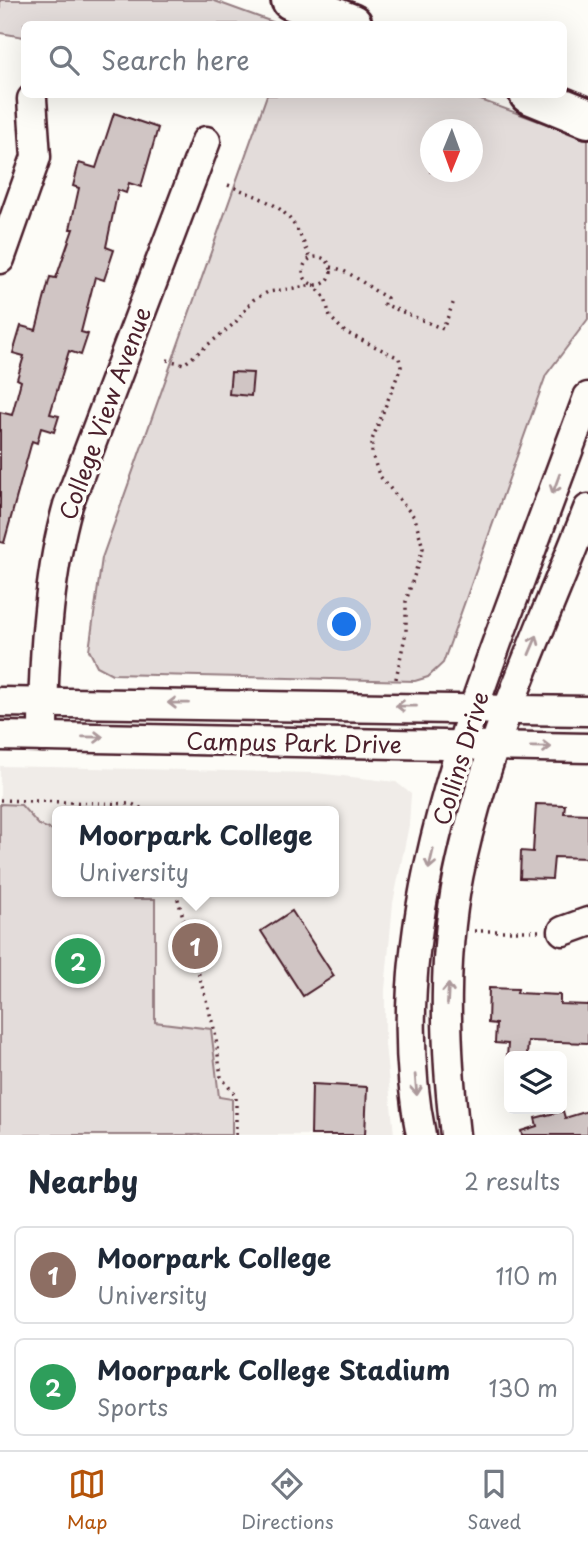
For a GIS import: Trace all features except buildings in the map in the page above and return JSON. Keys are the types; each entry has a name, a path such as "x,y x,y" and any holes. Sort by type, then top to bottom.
{"highway":[{"path":"291,0 344,21"},
{"path":"539,98 588,118"}],"street":[{"path":"0,259 36,157 33,99"},
{"name":"College View Avenue","path":"43,737 43,702 59,536 68,505 206,141"},
{"name":"Collins Drive","path":"421,1135 415,1084 413,1017 425,884 459,746 588,397"},
{"name":"Collins Drive","path":"454,1135 448,1073 447,1000 461,861 493,747 507,708 577,570 588,509"},
{"name":"Campus Park Drive","path":"0,702 474,707 588,711"},
{"name":"Campus Park Drive","path":"0,736 588,748"}],"path":[{"path":"228,185 277,205 297,225 310,258"},
{"path":"395,683 406,632 406,601 423,548 415,518 379,475 372,454 372,440 401,367 399,358 345,332 330,317 325,298 314,285 306,281 302,273 304,264 310,258 320,257 331,267 346,270 363,285 387,298 384,304 443,330 454,301"},
{"path":"167,360 184,363 235,323 253,300 268,292 327,281 331,267"},
{"path":"0,800 136,806"},
{"path":"177,897 215,1032 221,1077 236,1096 236,1135"},
{"path":"470,931 576,927"}],"shaded area":[{"path":"0,0 212,0 270,21 21,21 21,36 0,33"},
{"path":"266,98 475,98 588,139 588,319 546,375 443,663 428,677 415,681 112,674 97,666 89,650 102,558"},
{"path":"0,766 316,773 396,782 411,794 409,825 393,903 385,990 385,1044 394,1135 0,1135"},
{"path":"0,804 21,805 39,825 52,830 52,897 155,899 155,1022 211,1029 219,1097 232,1099 232,1135 0,1135"}],"place":[{"name":"Moorpark College","path":"195,946"},
{"name":"Moorpark College Stadium","path":"78,961"}]}
